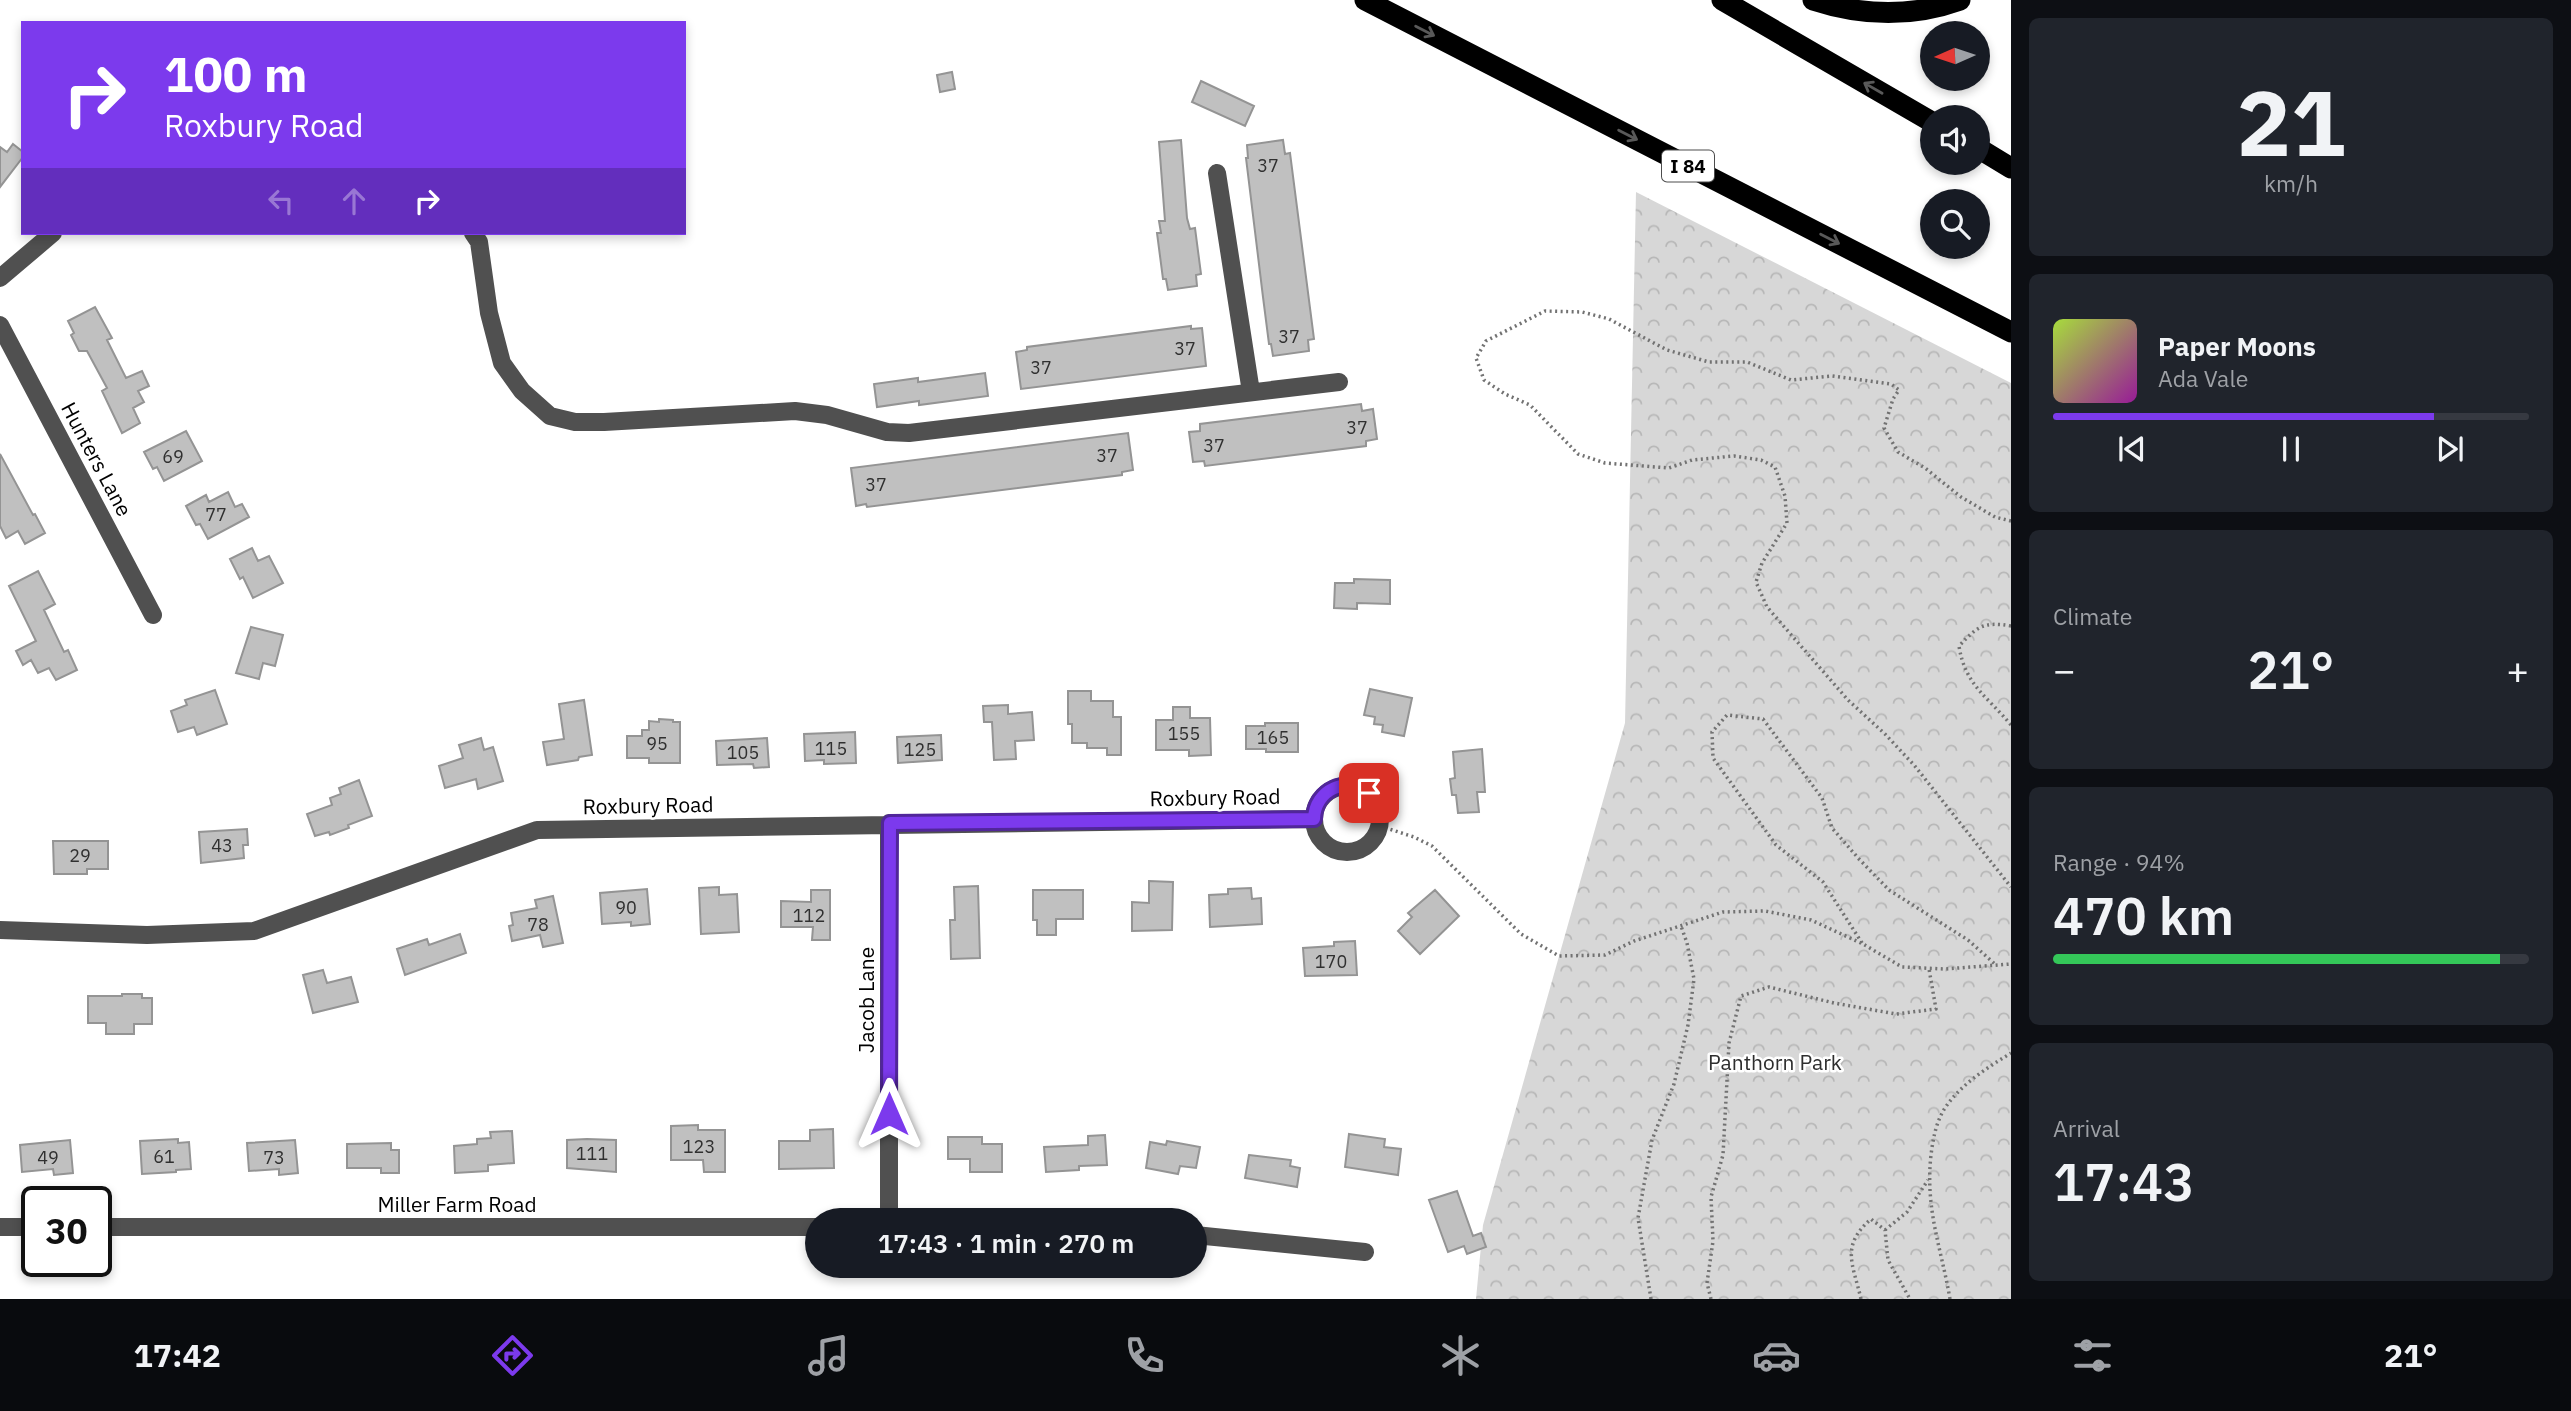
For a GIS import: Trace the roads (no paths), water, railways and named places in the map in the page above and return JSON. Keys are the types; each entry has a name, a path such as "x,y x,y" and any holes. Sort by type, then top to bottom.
{"highway":[{"name":"I 84","path":"1365,0 2011,332"},
{"path":"1722,0 1920,115"},
{"path":"1813,0 1841,9 1877,14 1912,13 1960,0"},
{"path":"1990,155 2011,168"}],"street":[{"path":"1217,173 1251,393"},
{"path":"0,278 51,235"},
{"path":"474,235 479,242 489,313 502,363 522,391 550,416 575,422 795,411 827,415 887,432 909,433 1339,382"},
{"name":"Hunters Lane","path":"0,325 153,615"},
{"path":"1352,785 1364,789 1376,801 1380,813 1380,827 1374,838 1364,847 1352,852 1342,852 1332,849 1322,840 1315,829 1314,819 1317,804 1325,794 1338,786 1352,785"},
{"name":"Roxbury Road","path":"0,930 147,936 254,931 537,830 1314,819"},
{"name":"Jacob Lane","path":"889,1208 890,823"},
{"path":"0,1227 21,1227"},
{"name":"Miller Farm Road","path":"112,1227 805,1227"},
{"path":"1207,1236 1365,1252"}],"park label":[{"name":"Panthorn Park","path":"1775,1062"}]}
